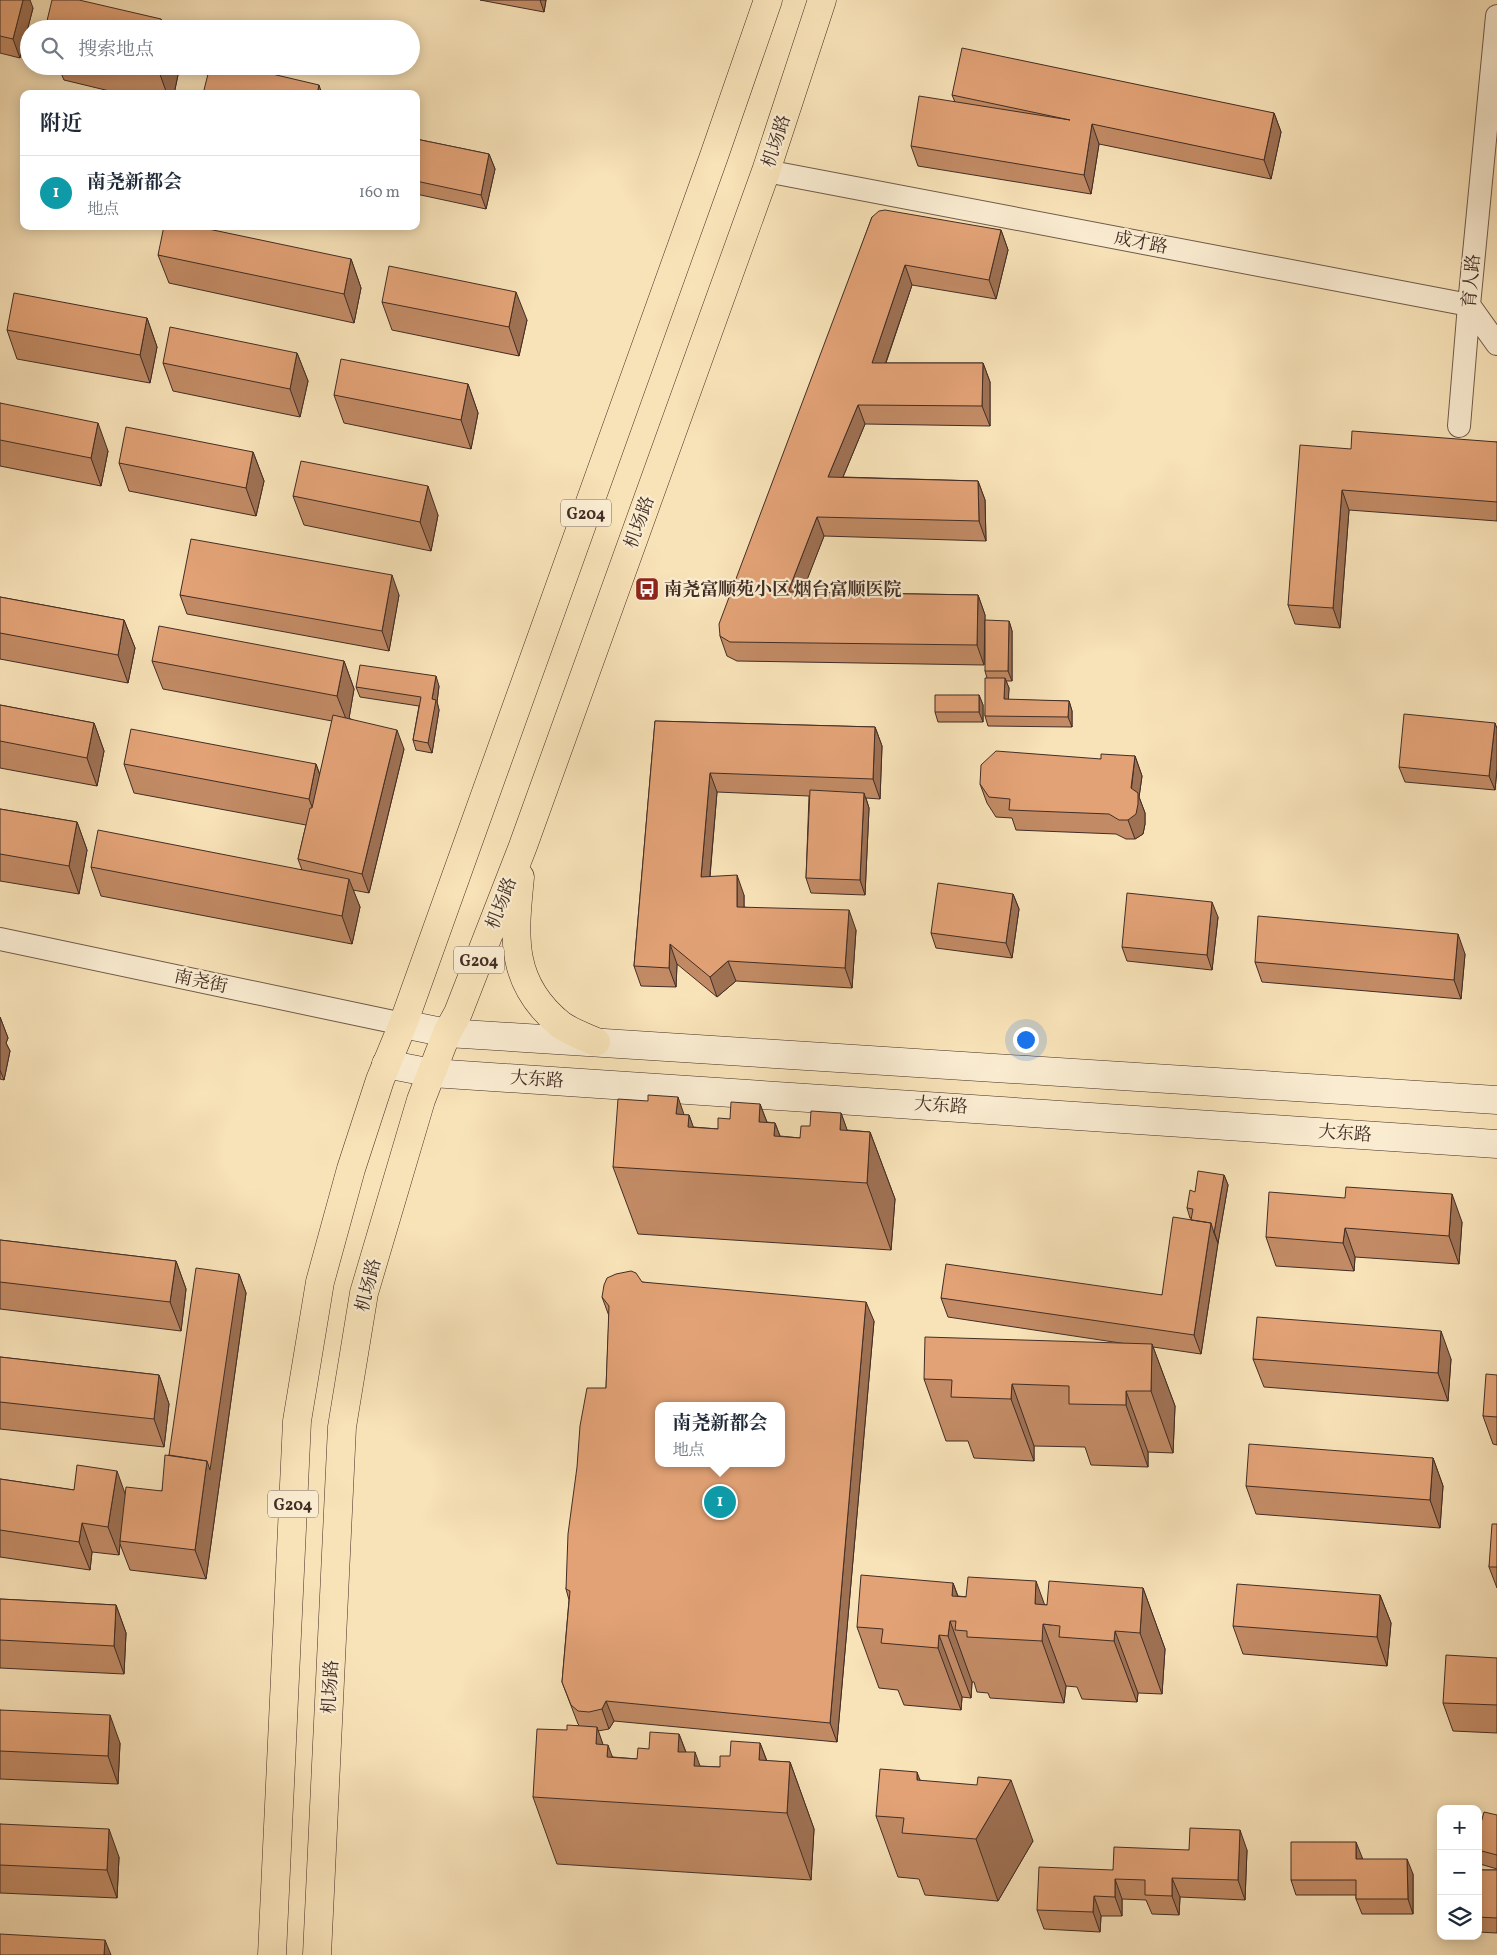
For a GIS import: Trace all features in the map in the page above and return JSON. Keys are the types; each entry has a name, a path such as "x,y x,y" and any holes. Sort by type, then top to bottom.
{"highway":[{"name":"G204","path":"402,1024 711,165 768,0"},
{"name":"机场路","path":"317,1955 342,1427 364,1293 421,1100 447,1033 458,1013 523,846 766,171 822,0"},
{"path":"523,846 517,908 517,946 522,974 538,1003 562,1026 596,1042"},
{"path":"386,1064 402,1024"},
{"name":"G204","path":"272,1955 297,1421 320,1282 351,1168 386,1064"}],"street":[{"name":"育人路","path":"1459,426 1497,16"},
{"name":"成才路","path":"766,171 1469,305"},
{"path":"1469,305 1497,344"},
{"name":"南尧街","path":"0,939 402,1024"},
{"path":"402,1024 447,1033 1497,1100"},
{"name":"大东路","path":"386,1064 432,1073 1497,1144"}],"building":[{"path":"0,0 23,0 13,39 0,36"},
{"path":"52,0 79,0 161,19 161,20 47,20"},
{"path":"962,48 1274,113 1264,160 1092,124 1084,175 911,146 919,96 1070,120 952,95"},
{"path":"208,75 276,75 319,85 318,90 204,90"},
{"path":"420,140 489,154 481,195 420,182"},
{"path":"885,210 1001,230 989,280 905,265 872,363 983,363 982,406 858,405 828,477 978,481 979,521 817,517 788,592 978,595 977,645 730,642 720,636 719,624 872,217 879,211"},
{"path":"163,230 213,230 351,259 344,294 158,255"},
{"path":"389,266 516,292 509,327 382,302"},
{"path":"14,293 147,318 140,355 7,330"},
{"path":"170,327 297,353 290,389 163,363"},
{"path":"341,359 468,384 461,420 334,395"},
{"path":"0,403 98,423 91,458 0,440"},
{"path":"126,427 253,452 246,488 119,463"},
{"path":"1352,431 1497,442 1497,502 1342,490 1333,608 1288,605 1300,445 1351,449"},
{"path":"301,461 428,486 420,522 293,496"},
{"path":"191,539 392,575 382,631 180,595"},
{"path":"0,597 124,620 118,655 0,633"},
{"path":"985,620 1009,621 1008,671 985,671"},
{"path":"159,626 344,661 337,696 152,661"},
{"path":"360,665 436,676 432,699 436,700 428,743 413,740 421,697 356,687"},
{"path":"985,678 1005,678 1004,699 1069,701 1068,717 985,716"},
{"path":"935,695 979,695 979,712 935,712"},
{"path":"0,705 94,723 87,758 0,741"},
{"path":"1404,714 1495,723 1489,776 1399,767"},
{"path":"333,715 397,730 362,874 298,859 310,808 312,808"},
{"path":"655,721 875,727 873,779 710,773 701,877 737,875 737,907 849,910 845,968 728,961 710,977 670,944 669,968 634,966"},
{"path":"131,729 316,764 309,799 124,764"},
{"path":"996,751 1101,759 1101,754 1135,756 1131,788 1138,793 1136,814 1128,820 1119,820 1109,814 1009,810 1010,799 989,797 980,784 981,765"},
{"path":"810,790 864,793 860,880 806,878"},
{"path":"0,809 77,822 69,866 0,854"},
{"path":"98,830 349,879 342,916 91,867"},
{"path":"938,883 1013,894 1006,943 931,933"},
{"path":"1127,893 1212,902 1207,955 1122,947"},
{"path":"1258,916 1458,934 1454,980 1255,962"},
{"path":"648,1095 678,1097 676,1114 689,1115 688,1127 718,1129 718,1118 730,1119 731,1102 760,1104 759,1122 775,1123 774,1136 800,1138 801,1126 810,1126 811,1111 841,1113 840,1130 870,1132 867,1183 613,1167 618,1099 648,1101"},
{"path":"1198,1171 1224,1175 1214,1233 1211,1223 1191,1220 1193,1209 1187,1208 1190,1190 1195,1192"},
{"path":"1346,1187 1452,1194 1449,1236 1345,1228 1343,1243 1266,1237 1269,1192 1345,1198"},
{"path":"1173,1217 1211,1223 1194,1335 941,1298 946,1264 1162,1295"},
{"path":"0,1240 176,1261 170,1302 0,1282"},
{"path":"196,1268 239,1274 210,1470 207,1461 169,1455"},
{"path":"631,1271 636,1273 642,1282 866,1302 830,1723 606,1701 602,1709 589,1712 578,1711 571,1705 562,1682 570,1591 566,1589 568,1534 577,1467 580,1426 587,1388 606,1388 609,1306 602,1297 607,1278"},
{"path":"1257,1317 1441,1331 1438,1373 1253,1359"},
{"path":"925,1337 1152,1344 1151,1391 1126,1391 1126,1405 1069,1404 1069,1386 1012,1384 1011,1399 951,1397 952,1380 924,1379"},
{"path":"0,1357 159,1375 154,1419 0,1402"},
{"path":"1486,1374 1497,1375 1497,1417 1483,1416"},
{"path":"1249,1444 1433,1458 1430,1500 1246,1486"},
{"path":"165,1455 207,1461 195,1550 120,1541 126,1487 162,1491"},
{"path":"77,1465 117,1471 108,1527 82,1523 79,1542 0,1530 0,1479 74,1490"},
{"path":"1492,1524 1497,1524 1497,1567 1489,1567"},
{"path":"861,1575 953,1583 952,1596 966,1597 968,1577 1036,1581 1035,1604 1047,1605 1049,1581 1143,1588 1140,1633 1115,1631 1114,1641 1059,1637 1060,1626 1043,1624 1042,1641 967,1637 967,1631 955,1630 956,1621 950,1621 948,1636 939,1635 938,1648 881,1643 883,1629 857,1627"},
{"path":"1237,1584 1380,1595 1377,1637 1233,1626"},
{"path":"0,1599 116,1605 114,1646 0,1640"},
{"path":"1446,1655 1497,1658 1497,1705 1443,1703"},
{"path":"0,1710 110,1715 108,1756 0,1751"},
{"path":"567,1725 597,1727 596,1744 608,1745 607,1757 637,1759 638,1748 649,1749 650,1732 679,1734 678,1752 695,1752 694,1766 720,1767 720,1756 730,1756 731,1741 760,1743 759,1760 790,1762 787,1813 533,1797 537,1729 567,1730"},
{"path":"880,1769 917,1772 917,1780 977,1785 978,1777 1011,1780 976,1839 902,1833 904,1818 876,1816"},
{"path":"1484,1812 1497,1815 1497,1855 1482,1851 1482,1819"},
{"path":"0,1824 109,1829 107,1870 0,1865"},
{"path":"1190,1828 1240,1830 1238,1880 1172,1878 1172,1896 1145,1895 1145,1880 1115,1879 1115,1897 1094,1896 1093,1912 1037,1910 1039,1867 1113,1870 1114,1847 1189,1850"},
{"path":"1291,1842 1356,1842 1356,1859 1407,1859 1408,1899 1356,1899 1356,1880 1291,1880"},
{"path":"1482,1870 1497,1870 1497,1918 1482,1917"},
{"path":"0,1934 105,1940 104,1955 0,1955"}],"place":[{"name":"南尧富顺苑小区 烟台富顺医院","path":"647,589"},
{"name":"南尧新都会","path":"720,1502"}]}
